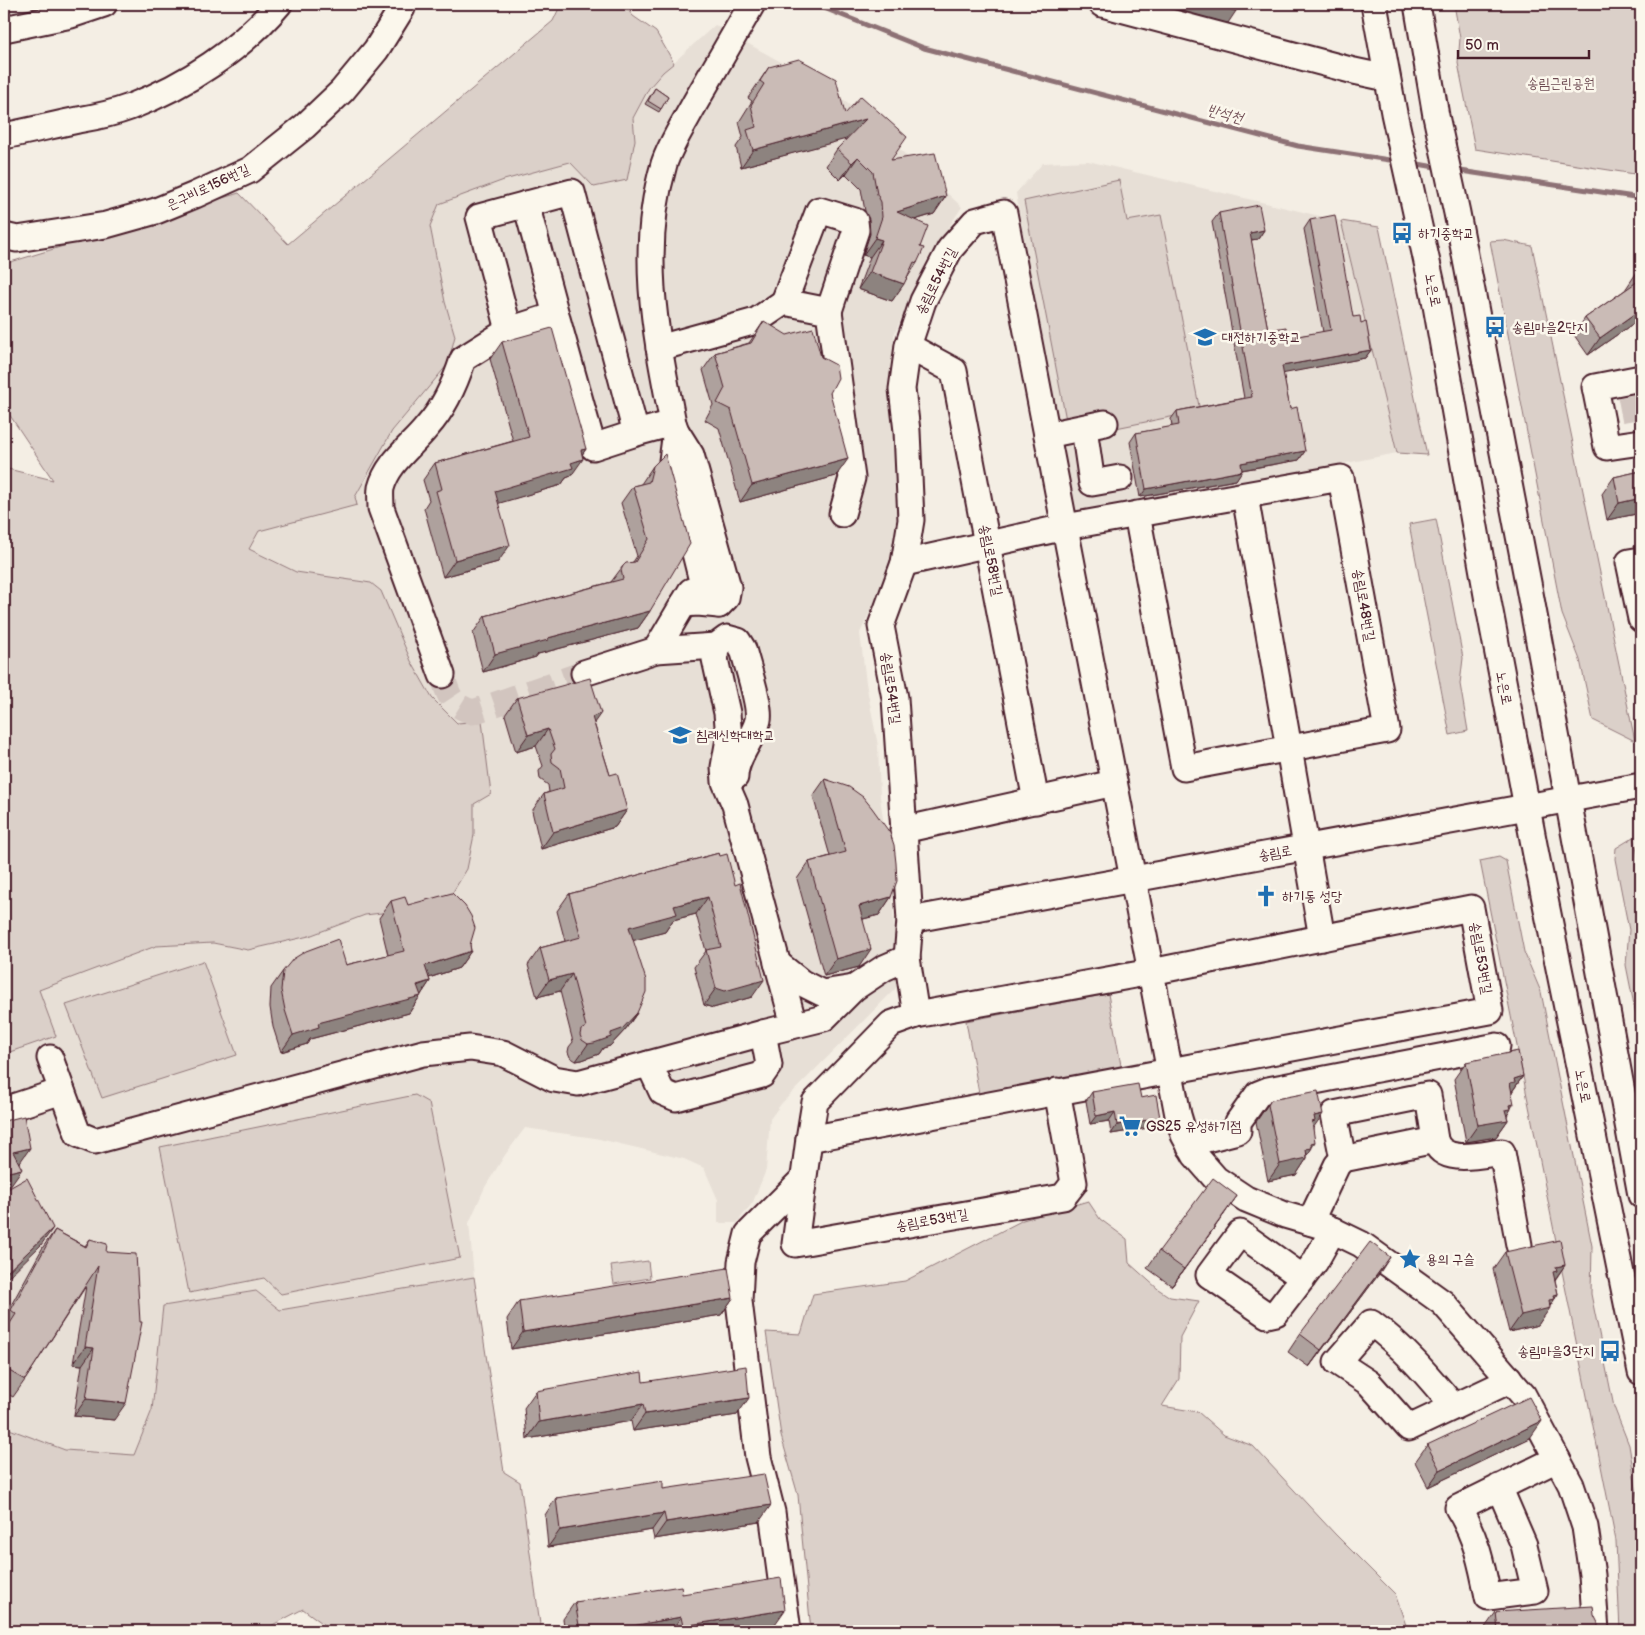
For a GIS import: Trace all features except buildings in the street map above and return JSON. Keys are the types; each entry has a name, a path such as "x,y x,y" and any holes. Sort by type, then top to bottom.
{"street":[{"path":"4,29 71,15 104,4"},
{"path":"4,136 99,116 130,107 178,84 208,67 238,45 266,20 279,4"},
{"name":"은구비로156번길","path":"4,236 17,239 106,225 156,211 250,170 305,126 342,91 376,50 403,4"},
{"path":"719,604 706,597 672,461 674,427 659,348 651,289 652,214 665,162 686,119 752,4"},
{"path":"1102,4 1354,71 1387,78"},
{"name":"노은로","path":"1374,4 1394,113 1434,294 1488,601 1527,807 1641,1372"},
{"path":"1417,4 1436,116 1457,212 1530,593 1641,1195"},
{"path":"509,330 479,217 572,192 636,433"},
{"path":"526,204 593,446 636,433 674,427"},
{"path":"659,348 756,320 784,302 819,210 855,221 856,230 829,311 852,478 842,514"},
{"name":"송림로54번길","path":"910,920 895,698 881,626 904,562 910,520 907,431 902,388 908,346 923,301 950,249 975,220 1004,213 1132,879"},
{"path":"784,302 829,311"},
{"path":"442,675 381,508 381,489 391,467 410,444 427,428 442,407 456,382 463,359 509,330 556,315"},
{"name":"송림로58번길","path":"908,346 954,371 1036,801"},
{"path":"1641,378 1595,387 1611,413 1607,447 1641,442"},
{"path":"1047,435 1094,425 1092,483 1120,478"},
{"path":"674,427 691,455 728,587 726,598 719,604 698,602 683,604"},
{"name":"송림로48번길","path":"904,562 1064,527 1137,514 1244,496 1341,478 1387,730 1184,768 1137,514"},
{"path":"1244,496 1322,938"},
{"path":"1641,560 1629,562 1641,619"},
{"path":"656,650 700,576"},
{"path":"719,604 721,642"},
{"path":"584,673 656,650 738,641 743,649 758,707 758,720 735,772 735,805 794,1025"},
{"path":"903,830 1114,783"},
{"name":"송림로","path":"910,920 1641,786"},
{"path":"1132,879 1178,1115 1190,1147 1216,1179 1246,1200 1321,1226 1361,1244 1443,1303 1509,1378 1523,1395 1557,1458 1571,1486 1586,1527 1596,1631"},
{"name":"송림로53번길","path":"809,1139 1057,1091 1171,1072 1490,1011 1471,908 1151,972 916,1015 891,1024 815,1102 809,1139 803,1179 795,1244 1062,1197 1074,1183 1057,1091"},
{"path":"910,920 907,958 916,1015"},
{"path":"50,1058 78,1134 95,1141 423,1052 470,1048 503,1053 554,1079 578,1083 763,1032 824,1018 854,988 884,968 907,958"},
{"path":"778,963 802,983 822,993 854,988"},
{"path":"649,1064 662,1092 676,1098 762,1075 769,1065 763,1032"},
{"path":"1190,1147 1202,1140 1238,1131 1238,1122 1258,1094 1268,1090 1497,1046"},
{"path":"4,1110 62,1091"},
{"path":"1343,1159 1334,1114 1428,1095 1437,1146 1448,1154 1462,1157 1502,1152 1519,1245"},
{"path":"1303,1278 1315,1262 1321,1226 1337,1165 1343,1159 1435,1140"},
{"path":"788,1631 772,1512 758,1457 739,1301 741,1262 748,1234 803,1179"},
{"path":"1454,1407 1389,1336 1371,1322 1337,1362 1369,1383 1410,1428 1454,1407 1498,1386 1509,1378"},
{"path":"1499,1488 1557,1458"}],"shaded area":[{"name":"침례신학대학교","path":"715,25 829,89 866,118 962,207 927,260 894,335 893,385 899,532 887,575 860,633 866,683 878,746 880,797 892,884 897,987 781,1104 770,1119 766,1170 753,1202 737,1223 718,1223 718,1200 704,1168 684,1159 595,1138 525,1128 485,1187 469,1223 474,1277 280,1310 256,1291 163,1306 152,1410 134,1455 65,1450 4,1427 4,1054 56,1036 38,990 156,946 213,943 248,950 309,936 365,915 398,911 474,835 474,804 457,723 432,698 411,661 381,591 371,583 296,572 249,549 258,531 356,505 355,497 392,431 448,364 455,336 445,302 430,226 439,204 504,180 570,162 594,187 635,140 633,118 649,88 663,72"},
{"name":"대전하기중학교","path":"1088,161 1341,221 1397,453 1077,516 1071,511 1016,193 1043,163"}],"green space":[{"path":"561,4 623,4 633,16 656,32 674,63 649,88 633,118 635,140 627,180 594,187 570,162 504,180 439,204 430,226 445,302 455,336 448,364 392,431 355,497 357,505 259,531 249,549 296,572 371,583 381,591 411,661 432,698 457,723 482,721 491,794 474,804 474,835 467,869 448,900 398,911 365,915 309,936 248,950 213,943 156,946 39,990 56,1036 4,1054 4,468 53,480 4,408 4,264 239,193 288,244 553,21"},
{"name":"송림근린공원","path":"1454,4 1641,4 1641,175 1475,149 1458,63 1460,38"},
{"path":"1119,180 1127,221 1161,215 1200,411 1111,429 1066,420 1024,201"},
{"path":"1341,221 1379,227 1427,455 1397,453"},
{"path":"1503,240 1532,246 1635,741 1593,720 1580,660 1562,614 1490,241"},
{"path":"1436,519 1463,658 1460,684 1468,731 1450,735 1409,524"},
{"path":"1634,837 1641,870 1641,1040 1626,965 1629,930 1615,859 1616,848"},
{"path":"1499,857 1506,861 1524,952 1541,992 1592,1246 1591,1294 1614,1407 1629,1445 1641,1519 1641,1631 1620,1631 1616,1541 1480,861"},
{"path":"203,961 237,1055 102,1098 66,1005"},
{"path":"1108,994 1122,1071 980,1099 966,1021"},
{"path":"415,1095 429,1103 460,1258 281,1294 264,1278 189,1293 160,1147"},
{"path":"1088,1201 1100,1219 1127,1239 1129,1263 1158,1289 1170,1297 1199,1301 1180,1337 1179,1379 1162,1406 1198,1412 1224,1435 1253,1446 1335,1534 1395,1594 1408,1631 811,1631 798,1495 781,1436 766,1332 801,1334 813,1294 905,1281 1023,1220"},
{"path":"648,1261 650,1278 614,1284 611,1266"},
{"path":"474,1277 504,1472 520,1482 541,1631 333,1631 303,1609 261,1631 4,1631 4,1427 65,1450 134,1455 152,1410 163,1306 256,1291 280,1310"}],"waterway":[{"name":"반석천","path":"814,4 924,48 1298,146 1396,161"},
{"name":"반석천","path":"1412,163 1441,168"},
{"name":"반석천","path":"1454,170 1641,198"}],"tunnel":[{"path":"1620,410 1641,406"},
{"path":"442,675 455,703 473,712 584,673"}],"place":[{"name":"하기중학교","path":"1402,233"},
{"name":"송림마을2단지","path":"1495,327"},
{"name":"대전하기중학교","path":"1205,337"},
{"name":"침례신학대학교","path":"680,735"},
{"name":"하기동 성당","path":"1266,896"},
{"name":"GS25 유성하기점","path":"1130,1126"},
{"name":"용의 구슬","path":"1410,1259"},
{"name":"송림마을3단지","path":"1610,1351"}]}
